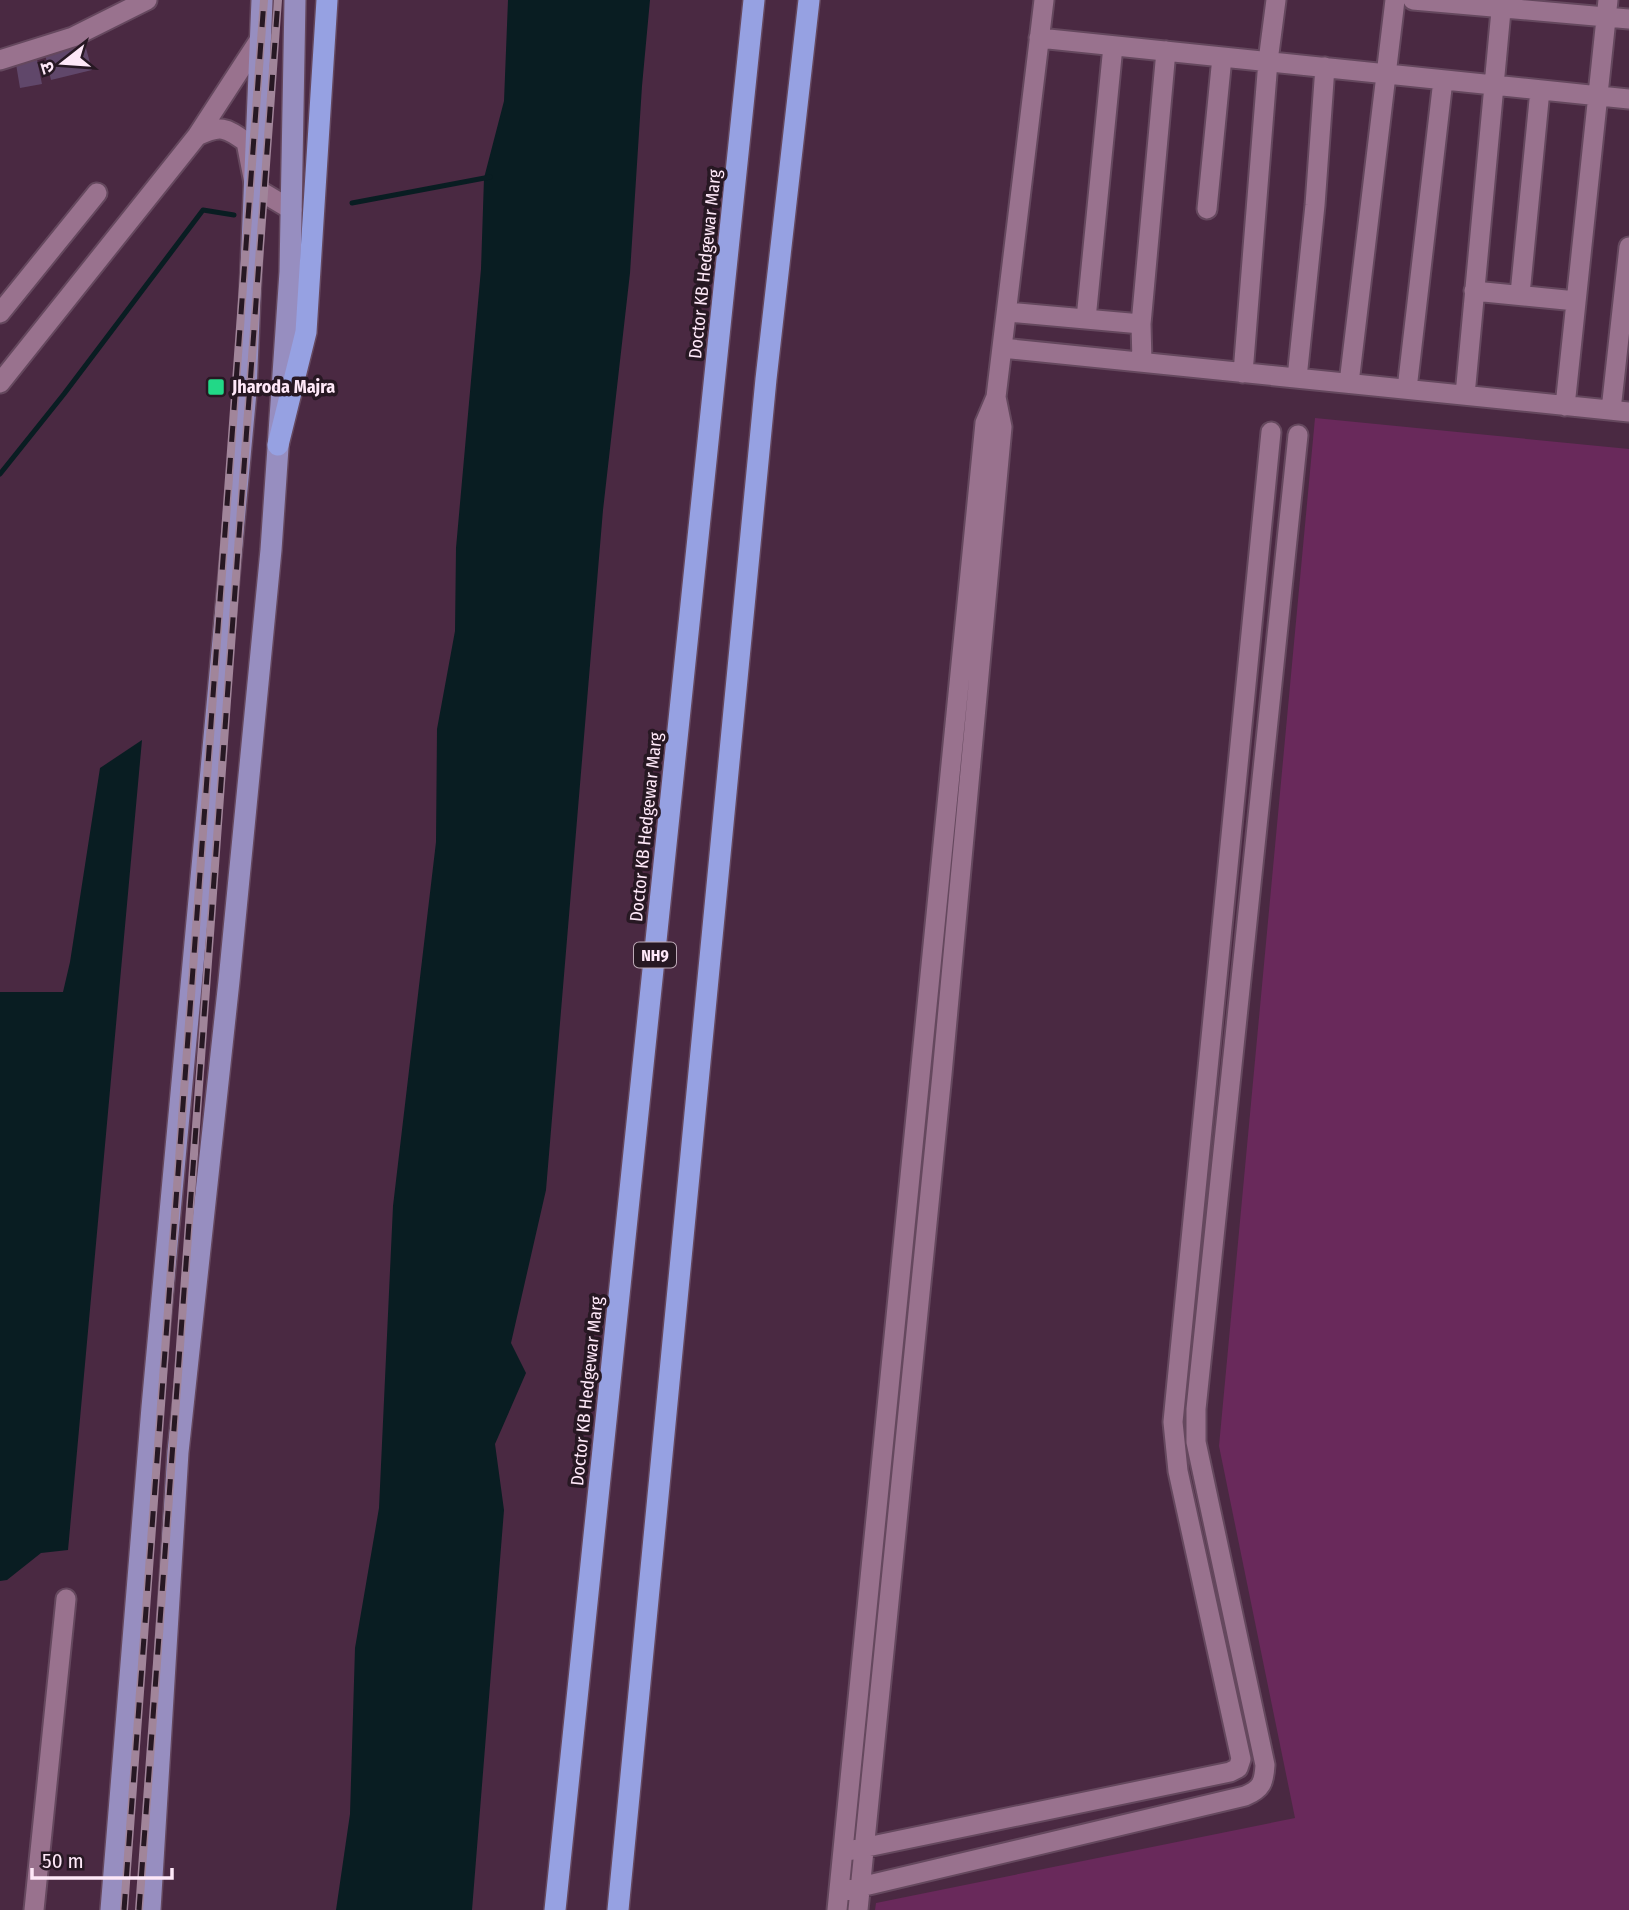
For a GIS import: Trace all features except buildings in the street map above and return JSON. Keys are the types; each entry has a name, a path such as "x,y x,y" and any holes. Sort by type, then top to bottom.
{"highway":[{"path":"278,444 306,332 327,0"},
{"name":"Doctor KB Hedgewar Marg","path":"555,1910 754,0"},
{"path":"618,1910 765,393 809,0"}],"main road":[{"path":"111,1910 151,1421 246,392 262,0"},
{"path":"150,1910 178,1452 271,550 290,272 295,0"}],"street":[{"path":"0,60 73,37 147,0"},
{"path":"838,1901 985,422 996,397 1044,0"},
{"path":"1243,373 1268,61 1276,0"},
{"path":"1349,383 1395,0"},
{"path":"1413,0 1607,8 1629,19"},
{"path":"1465,395 1501,4"},
{"path":"1564,406 1607,8"},
{"path":"0,383 197,135 262,36"},
{"path":"1040,38 1629,99"},
{"path":"1086,319 1113,46"},
{"path":"1142,362 1141,324 1166,51"},
{"path":"1207,209 1223,57"},
{"path":"1297,378 1315,205 1325,67"},
{"path":"1407,389 1443,80"},
{"path":"1520,294 1541,90"},
{"path":"197,135 215,127 232,131 246,142 255,188 292,209"},
{"path":"0,313 97,193"},
{"path":"1002,348 1620,411 1629,247"},
{"path":"1474,291 1576,301"},
{"path":"1007,312 1141,324"},
{"path":"858,1910 942,1074 1002,427 996,397"},
{"path":"843,1852 1230,1772 1238,1768 1241,1759 1178,1471 1173,1422 1270,432"},
{"path":"838,1901 860,1886 1245,1796 1257,1791 1264,1781 1265,1765 1196,1442 1196,1409 1298,435"},
{"path":"34,1910 66,1599"}],"shaded area":[{"path":"508,0 650,0 630,273 603,510 546,1190 511,1343 526,1373 495,1444 504,1510 472,1910 336,1910 350,1814 355,1648 379,1508 393,1206 436,842 437,729 455,631 456,548 481,269 484,178 504,101"},
{"path":"1315,418 1629,449 1629,1910 875,1910 876,1903 1295,1818 1219,1446"},
{"path":"142,740 68,1550 41,1553 7,1580 0,1581 0,992 63,992 100,768"}],"waterway":[{"path":"352,203 490,177"},
{"path":"0,474 203,210 234,215"}],"railway":[{"path":"124,1910 264,0"},
{"path":"139,1910 278,0"}],"place":[{"name":"Jharoda Majra","path":"216,387"}]}
